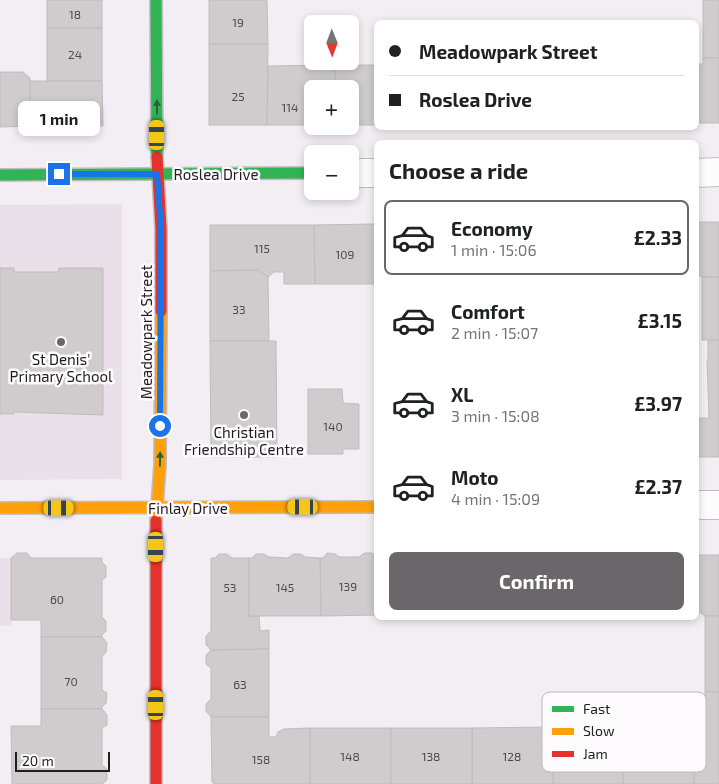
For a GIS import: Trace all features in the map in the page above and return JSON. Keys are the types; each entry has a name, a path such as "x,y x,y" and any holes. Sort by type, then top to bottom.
{"street":[{"name":"Meadowpark Street","path":"156,0 157,174 161,229 160,446 156,508 156,784"},
{"path":"699,172 719,172"},
{"name":"Roslea Drive","path":"0,175 304,173"},
{"path":"359,173 374,173"},
{"path":"699,505 719,505"},
{"name":"Finlay Drive","path":"0,508 374,507"}],"shaded area":[{"name":"St Denis' Primary School","path":"122,204 122,479 0,480 0,205"},
{"path":"0,558 11,558 11,625 0,626"}],"building":[{"path":"47,0 102,0 102,28 47,28"},
{"path":"209,0 267,0 268,44 209,44"},
{"path":"703,0 719,0 719,58 703,58"},
{"path":"47,28 102,28 102,81 47,81"},
{"path":"209,44 268,44 267,125 209,125"},
{"path":"703,58 719,58 719,123 699,123 699,64 703,64"},
{"path":"304,65 304,70 335,70 335,80 304,80 304,125 267,125 268,66"},
{"path":"359,65 374,65 374,125 359,125 359,80 335,80 335,70 359,70"},
{"path":"0,72 23,72 30,78 30,126 0,127"},
{"path":"30,81 102,81 103,126 30,126"},
{"path":"699,222 719,222 719,277 702,277 699,275"},
{"path":"374,224 374,284 315,284 314,225"},
{"path":"210,225 314,225 315,284 284,284 284,272 274,272 268,277 258,270 210,271"},
{"path":"0,268 14,268 14,272 59,272 59,268 103,268 103,415 14,412 14,414 0,414"},
{"path":"258,270 268,277 269,341 210,341 210,271"},
{"path":"702,277 719,277 719,340 702,340"},
{"path":"708,340 719,340 719,457 699,457 699,418 709,418"},
{"name":"Christian Friendship Centre","path":"210,341 276,341 277,457 211,457"},
{"path":"308,389 342,389 343,403 359,404 359,449 343,449 343,454 308,454"},
{"path":"17,553 27,553 31,558 102,558 102,562 106,566 106,577 102,580 102,617 106,621 106,631 102,637 41,637 41,620 11,620 11,558"},
{"path":"327,553 335,554 339,557 359,557 364,553 372,553 374,555 374,615 321,616 320,558 323,558"},
{"path":"219,554 227,554 232,558 249,558 249,616 259,616 260,631 269,630 269,649 211,650 206,645 206,636 211,631 211,558 215,558"},
{"path":"256,554 288,558 293,554 301,554 305,557 320,558 321,616 249,616 249,558"},
{"path":"699,555 719,555 719,616 705,616 699,613"},
{"path":"705,616 719,616 719,692 705,692"},
{"path":"41,637 102,637 107,643 106,652 102,657 102,690 107,693 106,703 102,709 41,709"},
{"path":"269,649 269,717 211,717 206,711 206,704 211,699 211,668 206,664 206,655 211,650"},
{"path":"706,692 719,692 719,784 694,784 694,772 706,772"},
{"path":"41,709 102,709 107,715 107,725 102,728 102,765 107,769 107,780 102,784 12,784 11,726 41,726"},
{"path":"211,717 269,717 269,737 276,737 278,732 284,729 310,728 310,784 214,784 212,782"},
{"path":"542,727 542,772 553,772 553,784 472,784 472,728"},
{"path":"310,728 391,728 391,784 310,784"},
{"path":"391,728 472,728 472,784 391,784"},
{"path":"553,772 623,772 623,784 553,784"},
{"path":"623,772 694,772 694,784 623,784"}],"traffic: fast":[{"path":"156,0 157,157"},
{"path":"0,175 304,173"}],"traffic: slow":[{"path":"156,521 160,465 161,311"},
{"path":"0,508 374,507"}],"traffic: jam":[{"path":"157,157 161,229 161,311"},
{"path":"156,521 156,784"}],"place":[{"name":"St Denis' Primary School","path":"61,342"},
{"name":"Christian Friendship Centre","path":"244,415"}],"route":[{"path":"59,174 157,174 161,229 160,426"}]}
